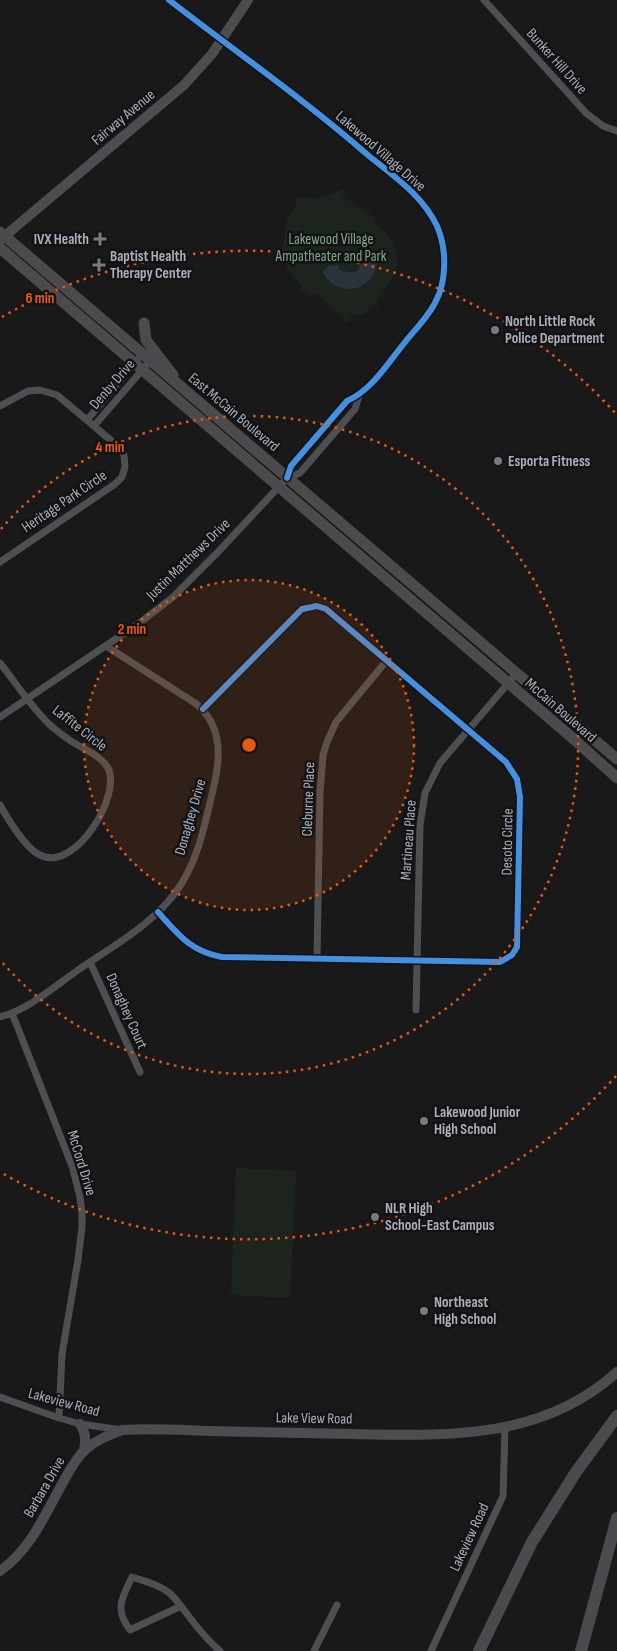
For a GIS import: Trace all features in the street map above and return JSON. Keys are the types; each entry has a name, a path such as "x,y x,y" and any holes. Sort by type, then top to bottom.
{"highway":[{"path":"479,1651 515,1573 536,1535 576,1472 617,1416"},
{"path":"581,1651 617,1518"}],"main road":[{"name":"East McCain Boulevard","path":"2,236 185,390 283,482 508,684"},
{"name":"East McCain Boulevard","path":"0,248 138,367 283,482 516,674"},
{"path":"144,323 146,340 185,390"},
{"name":"McCain Boulevard","path":"516,674 617,759"},
{"name":"McCain Boulevard","path":"508,684 617,778"}],"street":[{"name":"Lakewood Village Drive","path":"169,0 309,105 399,181 422,203 437,227 442,242 444,263 441,286 435,304 423,321 359,396 355,409 300,473 283,482"},
{"name":"Fairway Avenue","path":"2,236 184,86 222,40 248,0"},
{"name":"Bunker Hill Drive","path":"484,0 586,113 603,126 617,131"},
{"name":"Denby Drive","path":"87,420 146,358"},
{"name":"Denby Drive","path":"94,426 138,367"},
{"name":"Heritage Park Circle","path":"0,406 28,391 40,390 57,395 120,448 124,455 126,466 122,477 115,484 0,562"},
{"name":"Lakewood Village Drive","path":"283,482 291,466 347,401 359,396"},
{"name":"Justin Matthews Drive","path":"0,717 106,646 173,597 283,482"},
{"name":"Desoto Circle","path":"158,912 191,946 214,955 500,962 512,955 517,947 520,786 517,779 506,762 326,609 317,606 305,608 202,709"},
{"name":"Donaghey Drive","path":"0,1017 12,1013 42,996 158,912 180,886 195,857 216,779 219,754 217,737 212,723 195,703 106,646"},
{"name":"Cleburne Place","path":"317,959 320,792 323,755 336,722 387,660"},
{"name":"Laffite Circle","path":"0,663 49,724 67,739 100,759 108,770 110,789 96,824 86,838 65,855 55,858 46,857 34,852 0,805"},
{"name":"Martineau Place","path":"416,1010 422,805 430,781 440,763 516,674"},
{"name":"Donaghey Court","path":"90,962 140,1072"},
{"name":"McCord Drive","path":"12,1013 72,1166 82,1213 78,1260 62,1354 59,1418"},
{"name":"Lake View Road","path":"122,1430 454,1434 505,1428 549,1414 570,1405 592,1392 617,1372"},
{"name":"Lakeview Road","path":"0,1397 80,1424 122,1430"},
{"path":"80,1424 85,1432 84,1450"},
{"name":"Lakeview Road","path":"431,1651 503,1496 505,1428"},
{"name":"Barbara Drive","path":"0,1571 17,1557 29,1541 84,1450 105,1436 122,1430"},
{"path":"181,1606 130,1630 122,1620 121,1607 124,1594 132,1577 151,1583 168,1592 181,1606 206,1639 220,1651"},
{"path":"314,1651 336,1605"}],"green space":[{"name":"Lakewood Village Ampatheater and Park","path":"341,189 345,192 342,196 376,218 373,223 391,239 397,256 391,280 376,302 379,305 377,308 374,304 363,315 353,315 347,323 342,320 344,317 315,293 310,297 300,290 302,286 287,269 281,252 288,216 297,206 295,197 319,198"},
{"path":"236,1168 296,1171 290,1298 231,1295"}],"shaded area":[{"path":"377,262 375,272 367,283 353,289 346,289 333,284 323,272 328,266 337,265 341,271 353,273 357,271 361,263"}],"cycle path":[{"path":"169,0 320,115 398,179 416,196 431,215 443,245 444,275 439,294 432,308 374,381 357,396 347,401 291,466 287,478"},
{"path":"158,912 179,935 193,946 201,951 222,957 500,962 512,955 517,947 520,797 517,779 506,762 326,609 317,606 302,609 203,709"}],"place":[{"name":"IVX Health","path":"100,239"},
{"name":"Baptist Health Therapy Center","path":"99,265"},
{"name":"North Little Rock Police Department","path":"495,330"},
{"name":"Esporta Fitness","path":"498,461"},
{"name":"Lakewood Junior High School","path":"424,1121"},
{"name":"NLR High School-East Campus","path":"375,1217"},
{"name":"Northeast High School","path":"424,1311"}]}
